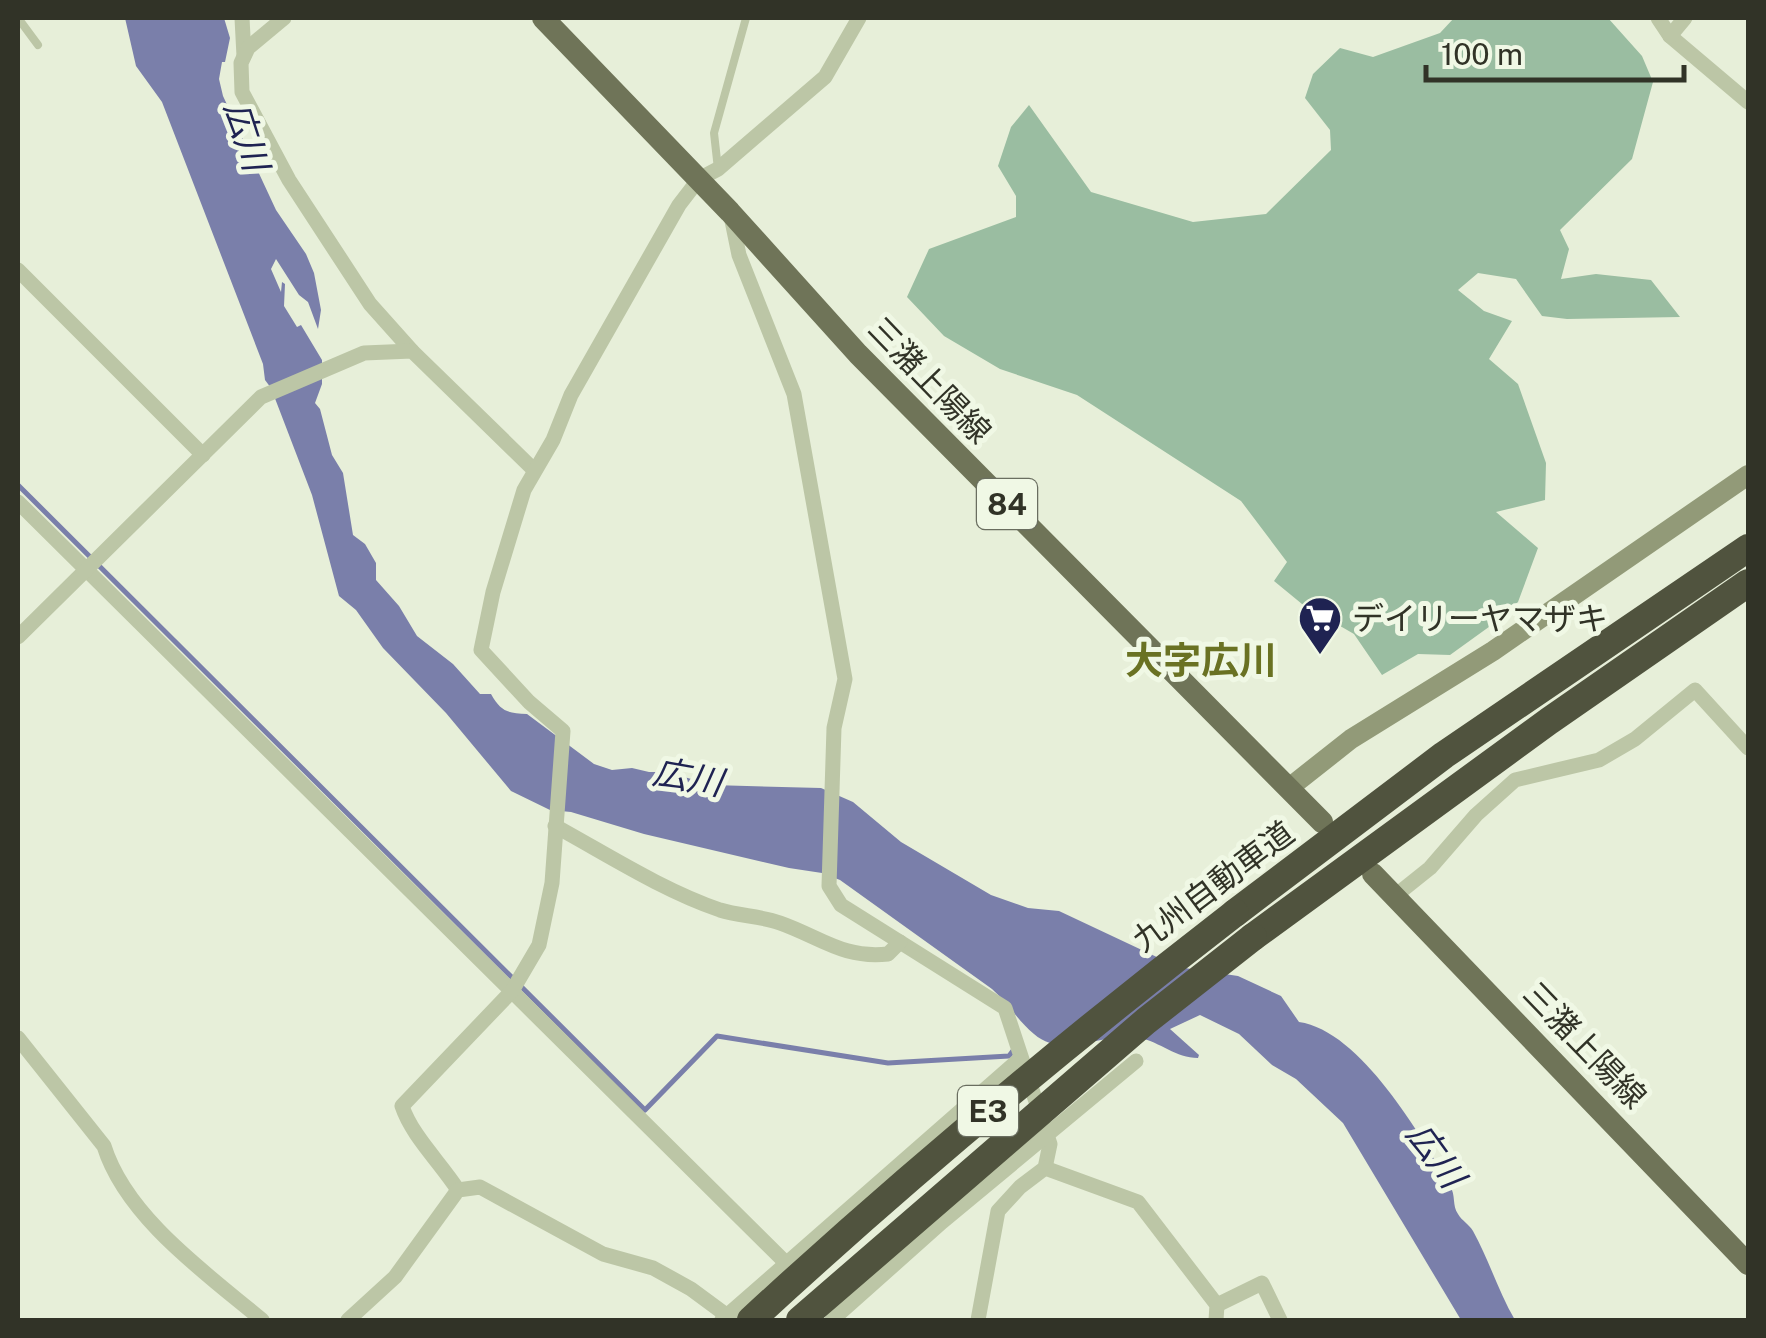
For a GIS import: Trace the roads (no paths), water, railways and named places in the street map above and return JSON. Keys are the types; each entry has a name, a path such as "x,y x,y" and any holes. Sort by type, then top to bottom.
{"highway":[{"name":"九州自動車道","path":"734,1319 1106,1013 1235,913 1444,755 1748,548"},
{"name":"九州自動車道","path":"800,1320 1146,1022 1253,936 1548,721 1748,583"}],"main road":[{"name":"三潴上陽線","path":"544,18 708,174 730,212 858,354 1322,822"},
{"name":"三潴上陽線","path":"1373,874 1748,1264"}],"street":[{"path":"242,18 242,92 289,180 370,304 412,351 534,470"},
{"path":"244,56 248,48 284,18"},
{"path":"458,1190 438,1158 408,1125 402,1106 512,991 539,945 552,883 563,731 529,702 481,650 493,592 524,490 553,440 570,395 679,205 708,174 825,78 859,18"},
{"path":"1658,18 1670,36 1748,102"},
{"path":"1670,36 1686,18"},
{"path":"730,212 739,255 794,394 845,679 834,728 829,886 842,904 1005,1008 1050,1144 1045,1168 1020,1187 998,1212 978,1320"},
{"path":"18,270 203,454"},
{"path":"18,637 261,397 364,352 412,351"},
{"path":"1289,788 1351,739 1493,650 1748,475"},
{"path":"18,502 92,564 787,1264"},
{"path":"1395,896 1430,868 1476,814 1515,780 1599,760 1635,739 1695,690 1748,748"},
{"path":"555,824 638,871 721,910 778,922 863,957 888,954 900,942"},
{"path":"18,1038 104,1146 109,1162 150,1221 262,1320"},
{"path":"348,1320 395,1277 458,1190 480,1187 603,1254 653,1268 734,1319 787,1264 1022,1058"},
{"path":"832,1320 942,1222 1136,1061"},
{"path":"1045,1168 1138,1202 1216,1313 1262,1282 1280,1320"}],"lane":[{"path":"18,18 38,45"},
{"path":"708,174 714,133 746,18"}],"water":[{"path":"125,18 224,18 230,38 219,79 223,96 276,210 314,273 321,310 318,329 308,302 299,295 276,259 271,269 281,292 282,282 285,284 284,306 322,360 322,384 315,403 332,455 343,473 353,535 365,544 376,563 376,580 399,606 417,636 453,664 480,694 491,694 506,710 527,714 594,764 612,770 667,772 712,785 821,788 853,802 901,842 991,895 1028,908 1059,911 1178,967 1238,976 1281,996 1299,1022 1345,1044 1406,1115 1450,1186 1456,1211 1473,1231 1515,1320 1461,1320 1343,1123 1239,1034 1200,1015 1170,1029 1198,1058 1140,1038 1072,1045 1046,1041 1034,1034 992,989 840,880 550,810 511,791 446,713 383,648 356,610 339,596 312,495 162,102 136,66"}],"waterway":[{"path":"18,485 645,1110 717,1036 888,1063 1009,1056 1015,1048"}],"place":[{"name":"デイリーヤマザキ","path":"1320,656"}],"district":[{"name":"大字広川","path":"1201,660"}],"water label":[{"name":"広川","path":"247,136"},
{"name":"広川","path":"688,777"},
{"name":"広川","path":"1436,1155"}]}
